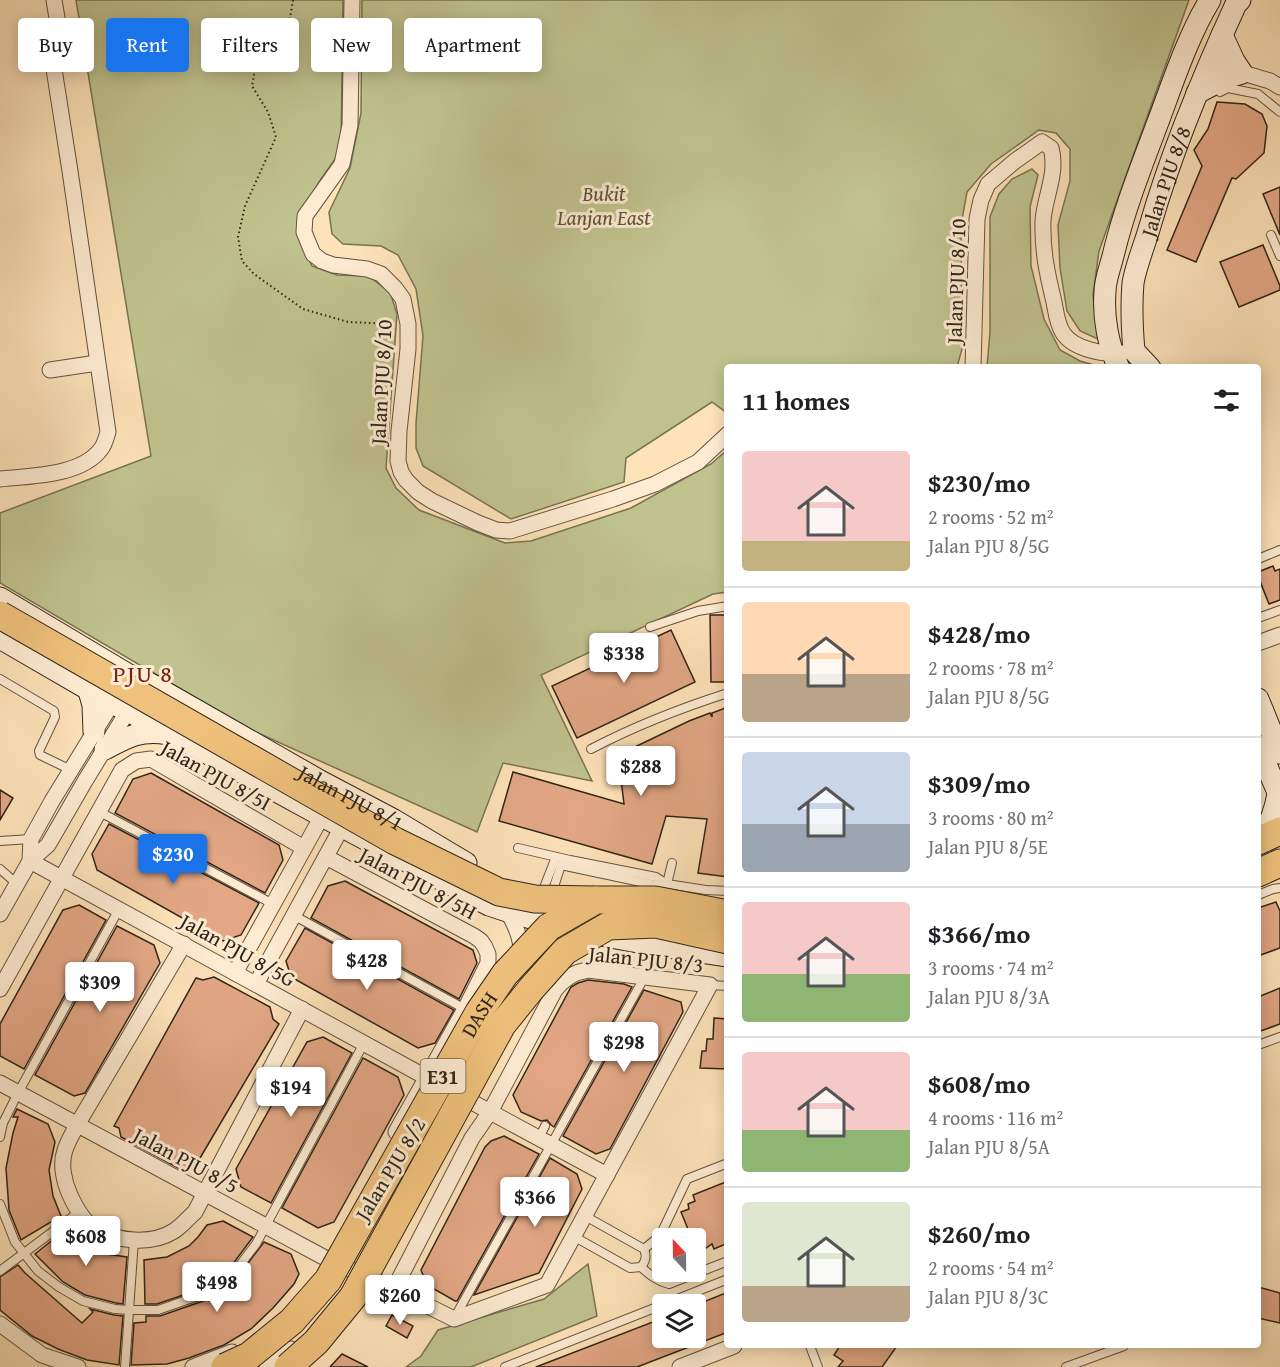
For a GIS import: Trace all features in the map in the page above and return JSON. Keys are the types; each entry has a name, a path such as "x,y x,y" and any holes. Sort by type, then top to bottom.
{"highway":[{"path":"0,615 395,841 499,892 536,899 596,900"},
{"path":"1261,872 1280,864"},
{"name":"DASH","path":"225,1367 249,1356 292,1321 328,1280 479,1012 505,974 549,927 596,900 655,900 724,913"},
{"name":"DASH","path":"288,1367 316,1342 353,1297 502,1025 565,951 608,926 656,924 724,939"}],"main road":[{"name":"Jalan PJU 8/8","path":"1134,351 1131,317 1134,281 1155,207 1199,100 1209,63 1236,4 1240,0"},
{"name":"Jalan PJU 8/8","path":"1116,361 1107,327 1105,291 1116,243 1128,200 1205,7"},
{"path":"1159,120 1174,108 1190,76 1198,68 1209,63 1202,52 1201,44 1205,7"},
{"path":"1199,100 1226,78 1242,73 1222,35"},
{"path":"1134,351 1146,364"},
{"name":"Jalan PJU 8/1","path":"0,598 138,679 394,820 471,866 500,880 654,920 724,932"},
{"name":"Jalan PJU 8/1","path":"0,638 89,691 489,905 508,912 615,939 724,955"},
{"path":"89,691 99,741 141,732 174,735"},
{"path":"1261,706 1280,753"},
{"path":"1261,753 1279,795 1268,835"}],"street":[{"path":"0,479 58,474 78,466 95,456 103,447 108,432 54,69 57,18 54,0"},
{"name":"Jalan PJU 8/10","path":"352,0 350,126 342,164 305,216 304,232 313,254 322,261 333,265 367,269 381,274 396,288 403,299 408,324 398,461 401,472 410,485 432,501 478,524 496,530 510,531 655,484 699,462 724,438"},
{"path":"1209,63 1270,81 1280,87"},
{"name":"Jalan PJU 8/10","path":"973,364 977,219 981,200 987,184 1015,160 1042,142 1051,148 1054,162 1043,218 1043,252 1062,333 1076,344 1100,352 1116,361 1134,351"},
{"path":"50,370 97,363"},
{"path":"1261,642 1280,635"},
{"path":"0,914 30,861 48,845 99,741 138,679"},
{"path":"30,861 31,839 70,770 99,741"},
{"name":"Jalan PJU 8/5I","path":"0,989 122,770 136,761 151,759 304,848"},
{"path":"235,973 322,816"},
{"path":"256,984 342,827"},
{"name":"Jalan PJU 8/5H","path":"193,1367 242,1348 293,1306 327,1259 488,963 488,954 481,941 326,857"},
{"name":"Jalan PJU 8/5G","path":"30,861 454,1092"},
{"name":"Jalan PJU 8/2","path":"267,1367 280,1359 324,1316 354,1271 520,968 522,945 518,930 508,912"},
{"name":"Jalan PJU 8/2","path":"454,1092 540,958 549,948 583,932"},
{"path":"184,944 64,1150 64,1179 68,1192 80,1212 93,1227 109,1235 145,1240 174,1231 195,1212 302,1009"},
{"name":"Jalan PJU 8/3","path":"394,1289 472,1138 490,1112 560,983 588,970 710,985 547,1285 454,1319"},
{"name":"Jalan PJU 8/5","path":"0,1083 327,1259 454,1319"},
{"path":"454,1092 490,1112 545,1136 608,1175"},
{"path":"0,1324 42,1355 78,1367"},
{"path":"680,1367 697,1364 730,1348"}],"lane":[{"path":"1199,100 1228,88 1258,94 1280,112"},
{"path":"1271,235 1280,256"},
{"path":"1261,558 1280,550"},
{"path":"650,627 698,612 724,607"},
{"path":"1261,617 1280,610"},
{"path":"0,679 54,711 55,717 39,751 40,755 70,770"},
{"path":"591,749 654,719 724,694"},
{"path":"98,811 273,904"},
{"path":"0,841 31,839"},
{"path":"518,848 656,877 667,884"},
{"path":"547,891 556,857"},
{"path":"667,884 672,863"},
{"path":"547,891 561,865 655,885 667,884 724,891"},
{"path":"0,868 17,884"},
{"path":"1261,894 1280,888"},
{"path":"0,1137 3,1124 18,1093 119,909"},
{"path":"293,915 465,1009"},
{"path":"454,1319 545,1136 644,978"},
{"path":"710,985 724,986"},
{"path":"1261,1044 1280,1037"},
{"path":"0,1203 15,1242 38,1271 83,1301 115,1309 158,1310 204,1294 230,1278 256,1245 364,1043"},
{"path":"644,1249 660,1236 687,1179 724,1165"},
{"path":"0,1272 80,1212"},
{"path":"585,1216 644,1249 646,1259 641,1267"},
{"path":"573,1236 630,1268 641,1267 660,1282 669,1284 724,1263"},
{"path":"125,1367 134,1239"},
{"path":"504,1367 724,1281"},
{"path":"811,1348 818,1367"},
{"path":"1066,1367 1118,1348"}],"path":[{"path":"293,0 290,18 256,64 252,86 268,112 276,137 245,206 238,237 242,261 254,274 303,309 348,322 408,324"}],"green space":[{"path":"76,0 343,0 343,18 311,18 311,72 342,72 341,151 302,211 301,243 312,266 337,275 368,276 390,292 397,314 386,468 396,488 419,510 505,543 531,541 631,508 711,464 724,453 724,592 713,594 541,675 592,781 503,763 477,832 247,728 0,583 0,513 151,456 88,72 94,72 94,18 79,18"},
{"name":"Bukit Lanjan East","path":"362,0 1189,0 1099,251 1093,295 1098,339 1080,331 1067,311 1060,268 1058,225 1070,181 1070,149 1056,133 1039,130 991,164 967,192 961,225 962,349 958,364 724,364 724,411 712,402 626,458 624,482 511,519 423,466 416,448 423,336 416,289 398,255 381,246 343,244 332,234 329,212 350,168 361,113 361,72 392,72 392,18 362,18"},
{"path":"1032,169 1038,175 1030,207 1031,266 1044,319 1060,350 1090,364 987,364 990,332 990,217 999,194 1012,179"},
{"path":"588,1264 597,1316 471,1367 406,1367 421,1356 438,1330 544,1299"}],"building":[{"path":"1217,102 1245,104 1262,114 1267,126 1264,153 1236,179 1232,178 1196,262 1167,250 1202,166 1194,150 1208,129"},
{"path":"1280,187 1280,235 1263,194"},
{"path":"1263,245 1280,290 1239,307 1220,262"},
{"path":"1273,566 1275,571 1280,569 1280,600 1269,604 1261,584 1261,571"},
{"path":"710,615 724,615 724,682 711,682"},
{"path":"671,630 695,682 577,738 552,686"},
{"path":"724,708 724,876 698,873 707,819 666,816 652,864 499,821 513,772 624,804 618,755 689,721 710,713 712,717 712,713"},
{"path":"151,773 279,845 283,860 265,893 115,813 133,779"},
{"path":"0,790 13,798 0,820"},
{"path":"109,824 259,903 241,935 223,941 97,870 92,854"},
{"path":"345,881 473,950 477,963 459,999 311,918 328,886"},
{"path":"1276,902 1280,911 1280,948 1261,955 1261,907"},
{"path":"79,905 106,920 24,1069 0,1056 0,1024 63,910"},
{"path":"117,926 154,945 160,963 85,1093 74,1096 35,1075"},
{"path":"305,928 454,1010 435,1043 418,1048 291,977 286,961"},
{"path":"214,977 270,1007 273,1019 279,1024 193,1170 188,1166 180,1169 121,1137 119,1128 114,1126 196,978 203,980"},
{"path":"588,980 632,987 554,1127 547,1120 541,1121 521,1112 513,1095 571,987"},
{"path":"1280,988 1280,1024 1261,1031 1261,996"},
{"path":"644,990 681,1002 683,1012 610,1149 596,1154 563,1136"},
{"path":"714,1018 724,1019 724,1069 700,1068 702,1051 706,1051 707,1039 713,1039"},
{"path":"323,1037 352,1053 271,1203 241,1187 236,1169 307,1042"},
{"path":"363,1058 398,1077 404,1095 334,1222 318,1228 282,1208"},
{"path":"17,1109 48,1124 55,1142 49,1170 53,1196 61,1216 21,1240 9,1210 6,1168 18,1117 13,1117"},
{"path":"504,1136 539,1154 455,1301 427,1285 421,1270 485,1147 491,1141"},
{"path":"550,1158 577,1174 582,1189 539,1273 474,1295"},
{"path":"724,1183 724,1245 714,1249 712,1244 706,1248 706,1228 688,1228 681,1212 689,1209 688,1204 695,1201 693,1195"},
{"path":"223,1221 253,1237 226,1273 201,1289 157,1304 145,1304 144,1260 167,1257 189,1246 207,1225"},
{"path":"70,1226 84,1242 106,1254 127,1257 123,1304 85,1295 63,1282 35,1254"},
{"path":"264,1242 291,1254 299,1274 294,1284 251,1329 224,1345 189,1358 167,1364 131,1365 134,1323 146,1322 146,1316 160,1316 206,1300 233,1283"},
{"path":"18,1265 82,1323 93,1312 90,1309 123,1316 119,1365 87,1360 58,1349 32,1336 0,1310 0,1277"},
{"path":"1261,1288 1280,1293 1280,1323 1261,1319"},
{"path":"724,1294 724,1334 706,1340 706,1301"},
{"path":"392,1315 413,1326 407,1338 386,1326"},
{"path":"652,1322 652,1348 686,1348 637,1367 536,1367"},
{"path":"839,1348 896,1348 882,1367 838,1367 843,1361 834,1355"},
{"path":"342,1354 368,1367 330,1367"}],"district":[{"name":"PJU 8","path":"143,673"}]}
